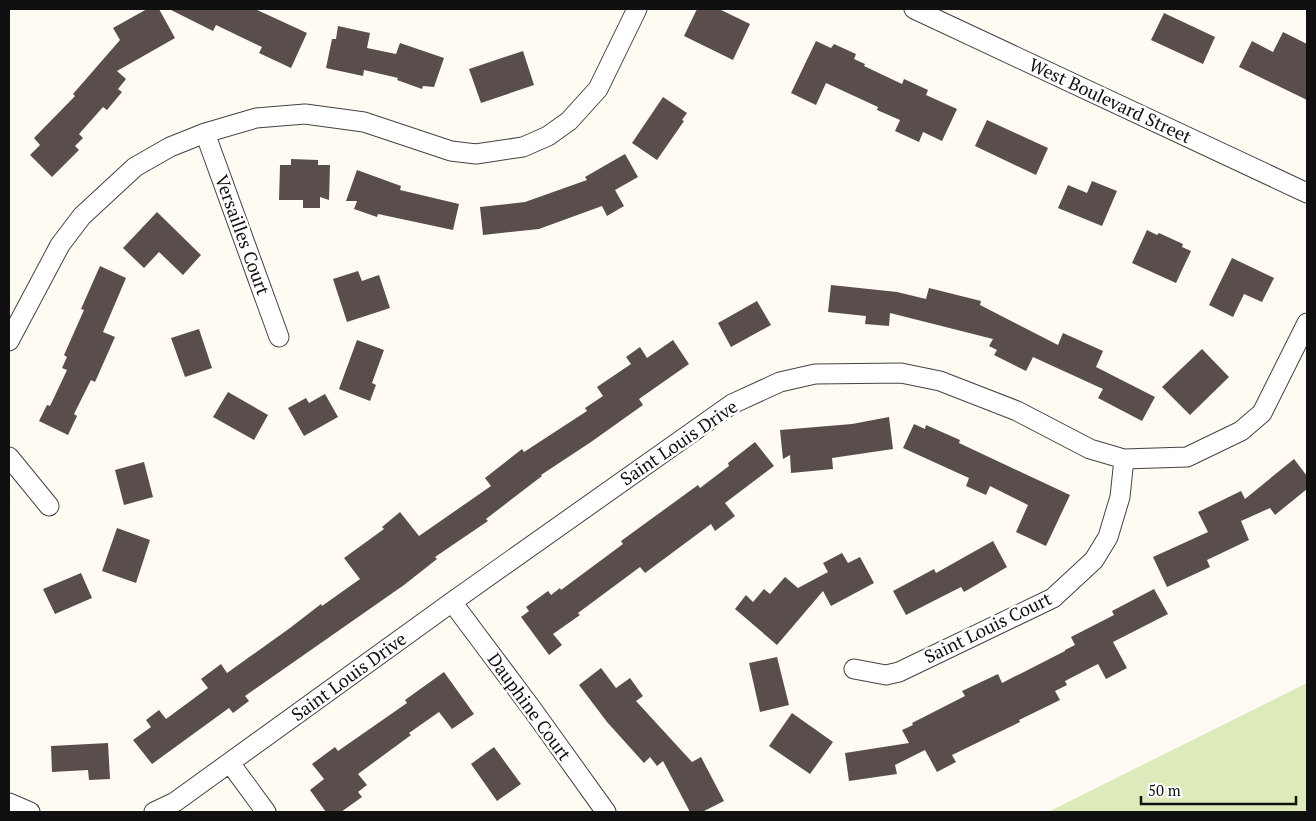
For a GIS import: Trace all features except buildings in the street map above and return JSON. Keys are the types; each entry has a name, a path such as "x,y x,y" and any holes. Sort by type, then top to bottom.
{"street":[{"path":"9,341 60,245 82,216 135,166 170,146 256,118 304,114 364,122 451,151 476,154 523,147 548,136 569,121 598,88 637,9"},
{"name":"West Boulevard Street","path":"914,9 1307,193"},
{"name":"Versailles Court","path":"205,134 279,337"},
{"name":"Saint Louis Drive","path":"154,812 175,802 452,602 732,404 780,382 815,374 901,373 940,381 1017,411 1090,449 1124,459 1187,457 1241,431 1262,413 1307,322"},
{"path":"9,457 49,506"},
{"name":"Saint Louis Court","path":"854,669 886,675 899,672 1053,598 1094,560 1108,537 1120,496 1124,459"},
{"name":"Dauphine Court","path":"452,602 606,812"},
{"path":"230,763 266,812"},
{"path":"9,803 30,812"}],"green space":[{"path":"1307,683 1307,812 1048,812"}]}
